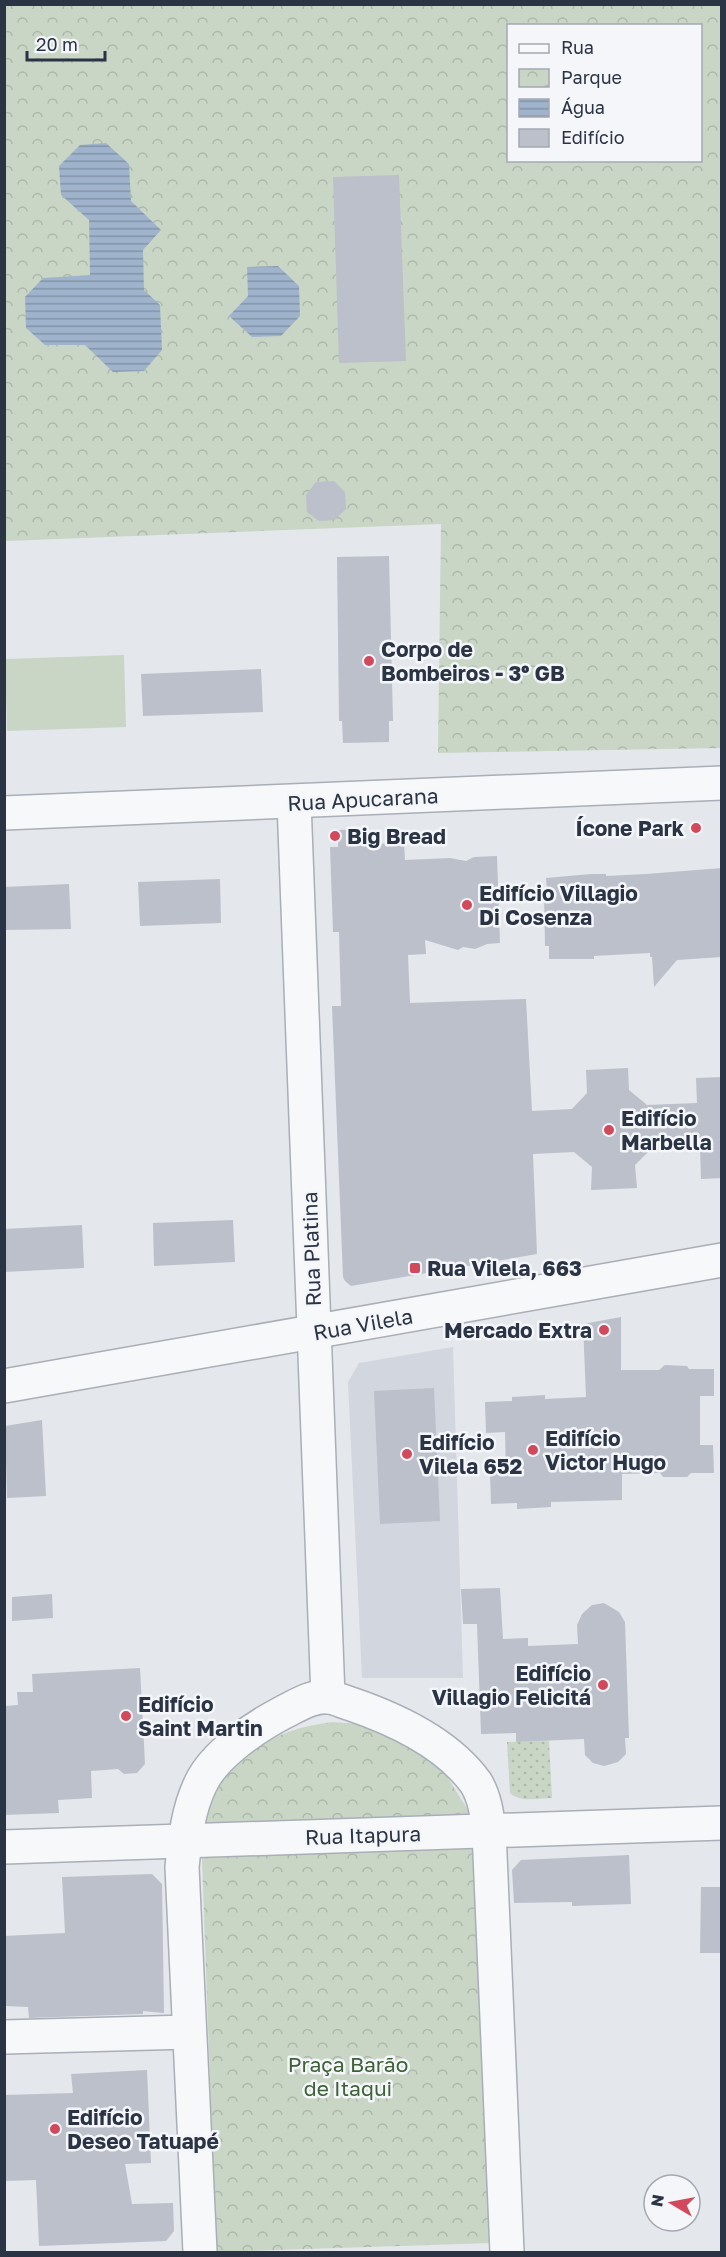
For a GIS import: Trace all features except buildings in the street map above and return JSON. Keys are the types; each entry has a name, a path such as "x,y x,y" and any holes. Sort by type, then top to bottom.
{"street":[{"name":"Rua Apucarana","path":"4,813 722,783"},
{"name":"Rua Platina","path":"294,802 328,1697"},
{"name":"Rua Vilela","path":"4,1386 722,1260"},
{"path":"200,2253 182,1868 190,1810 201,1782 227,1750 267,1721 306,1701 328,1697 398,1722 426,1738 463,1768 477,1785 485,1803 489,1831 507,2253"},
{"name":"Rua Itapura","path":"4,1847 722,1823"},
{"path":"4,2037 189,2032"}],"shaded area":[{"path":"453,1347 463,1678 362,1678 348,1382 359,1363"}],"green space":[{"path":"4,5 721,5 721,748 438,753 441,524 6,541"},
{"path":"124,655 126,727 7,731 5,659"},
{"path":"332,1722 359,1724 384,1731 430,1758 448,1778 471,1815 201,1826 209,1803 220,1783 249,1753 287,1732"},
{"path":"549,1741 552,1798 524,1799 514,1796 510,1793 507,1742"},
{"name":"Praça Barão de Itaqui","path":"477,1847 491,2243 216,2252 202,1858"}],"water":[{"path":"106,143 129,164 131,201 161,230 143,250 144,290 160,305 162,350 144,371 113,372 85,345 45,345 26,328 25,297 43,278 90,275 89,220 61,195 59,166 80,145"},
{"path":"278,266 299,286 300,316 281,336 252,337 229,316 248,296 247,267"}],"place":[{"name":"Corpo de Bombeiros - 3º GB","path":"369,661"},
{"name":"Ícone Park","path":"696,828"},
{"name":"Big Bread","path":"335,836"},
{"name":"Edifício Villagio Di Cosenza","path":"467,905"},
{"name":"Edifício Marbella","path":"609,1130"},
{"name":"Rua Vilela, 663","path":"415,1268"},
{"name":"Mercado Extra","path":"604,1330"},
{"name":"Edifício Victor Hugo","path":"533,1450"},
{"name":"Edifício Vilela 652","path":"407,1454"},
{"name":"Edifício Villagio Felicitá","path":"603,1685"},
{"name":"Edifício Saint Martin","path":"126,1716"},
{"name":"Edifício Deseo Tatuapé","path":"55,2129"}]}
